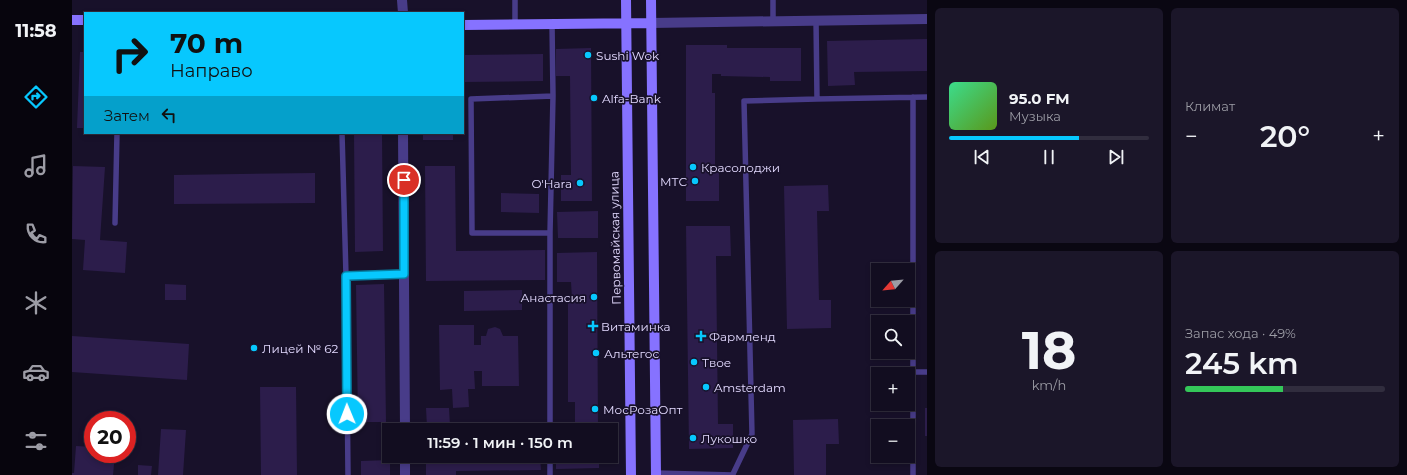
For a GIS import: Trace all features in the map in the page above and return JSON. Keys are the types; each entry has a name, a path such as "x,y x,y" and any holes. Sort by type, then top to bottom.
{"main road":[{"name":"Первомайская улица","path":"626,0 631,475"},
{"path":"651,0 656,474"},
{"path":"72,20 84,20"},
{"path":"464,25 626,22 651,23"}],"street":[{"path":"402,0 402,12"},
{"path":"651,23 927,19"},
{"path":"403,134 405,423"},
{"path":"405,463 405,475"}],"lane":[{"path":"514,0 515,24"},
{"path":"772,21 773,0"},
{"path":"816,20 817,99"},
{"path":"550,423 550,233 553,96 552,24"},
{"path":"550,233 472,233 471,99 553,96"},
{"path":"913,97 913,367"},
{"path":"656,474 733,475 752,434 744,101 927,97"},
{"path":"115,223 117,134"},
{"path":"342,134 346,276 348,475"},
{"path":"346,276 404,274"},
{"path":"915,372 927,372"},
{"path":"913,411 913,475"},
{"path":"550,463 550,475"}],"building":[{"path":"927,39 927,71 854,72 855,85 828,86 827,41"},
{"path":"686,45 727,45 727,48 801,48 801,81 770,81 770,77 721,76 721,74 712,74 712,93 715,93 715,172 719,172 719,201 686,201"},
{"path":"591,48 592,201 561,201 561,175 571,175 570,76 556,76 556,49"},
{"path":"80,52 84,52 84,128 77,128"},
{"path":"543,54 543,81 464,82 464,55"},
{"path":"354,134 382,134 383,251 355,252"},
{"path":"423,134 453,134 453,140 423,140"},
{"path":"73,166 105,167 100,240 127,242 125,273 83,270 85,240 72,239"},
{"path":"425,166 455,166 456,251 545,250 545,280 426,281"},
{"path":"315,173 315,203 174,204 174,175"},
{"path":"828,185 829,211 817,211 819,300 831,300 831,328 787,329 784,186"},
{"path":"501,193 539,194 539,213 501,212"},
{"path":"598,211 598,238 558,238 557,212"},
{"path":"686,226 730,226 731,256 716,256 718,424 733,424 733,448 689,449"},
{"path":"597,252 598,423 575,423 575,402 568,402 568,299 572,299 571,282 557,282 557,253"},
{"path":"165,284 186,285 186,300 165,300"},
{"path":"384,284 386,422 358,422 356,285"},
{"path":"522,290 522,310 464,311 464,291"},
{"path":"439,325 474,325 474,345 481,345 481,336 486,336 488,329 495,327 500,329 503,336 518,336 519,386 482,386 482,371 474,371 475,389 468,389 469,407 453,408 452,389 440,390"},
{"path":"72,336 189,344 187,380 72,372"},
{"path":"260,387 296,387 297,475 261,475"},
{"path":"426,408 449,408 450,423 427,423"},
{"path":"925,408 927,408 927,436 925,436"},
{"path":"838,419 839,444 826,444 826,475 794,475 793,420"},
{"path":"161,429 186,430 183,475 158,475"},
{"path":"76,446 84,446 84,463 114,463 113,475 72,475 72,473 74,473"},
{"path":"382,460 382,463 390,463 390,475 361,475 361,461"},
{"path":"426,463 540,463 541,470 456,471 456,475 426,475"},
{"path":"556,463 599,463 599,468 556,469"},
{"path":"138,465 152,466 151,475 138,475"}],"place":[{"name":"Sushi Wok","path":"588,55"},
{"name":"Alfa-Bank","path":"594,98"},
{"name":"Красолоджи","path":"693,167"},
{"name":"МТС","path":"695,181"},
{"name":"O'Hara","path":"580,183"},
{"name":"Анастасия","path":"594,297"},
{"name":"Витаминка","path":"593,326"},
{"name":"Фармленд","path":"701,336"},
{"name":"Лицей № 62","path":"254,348"},
{"name":"Альтегос","path":"596,353"},
{"name":"Твое","path":"694,362"},
{"name":"Amsterdam","path":"706,387"},
{"name":"МосРозаОпт","path":"595,409"},
{"name":"Лукошко","path":"693,438"}],"route":[{"path":"347,414 346,276 404,274 404,180"}]}
